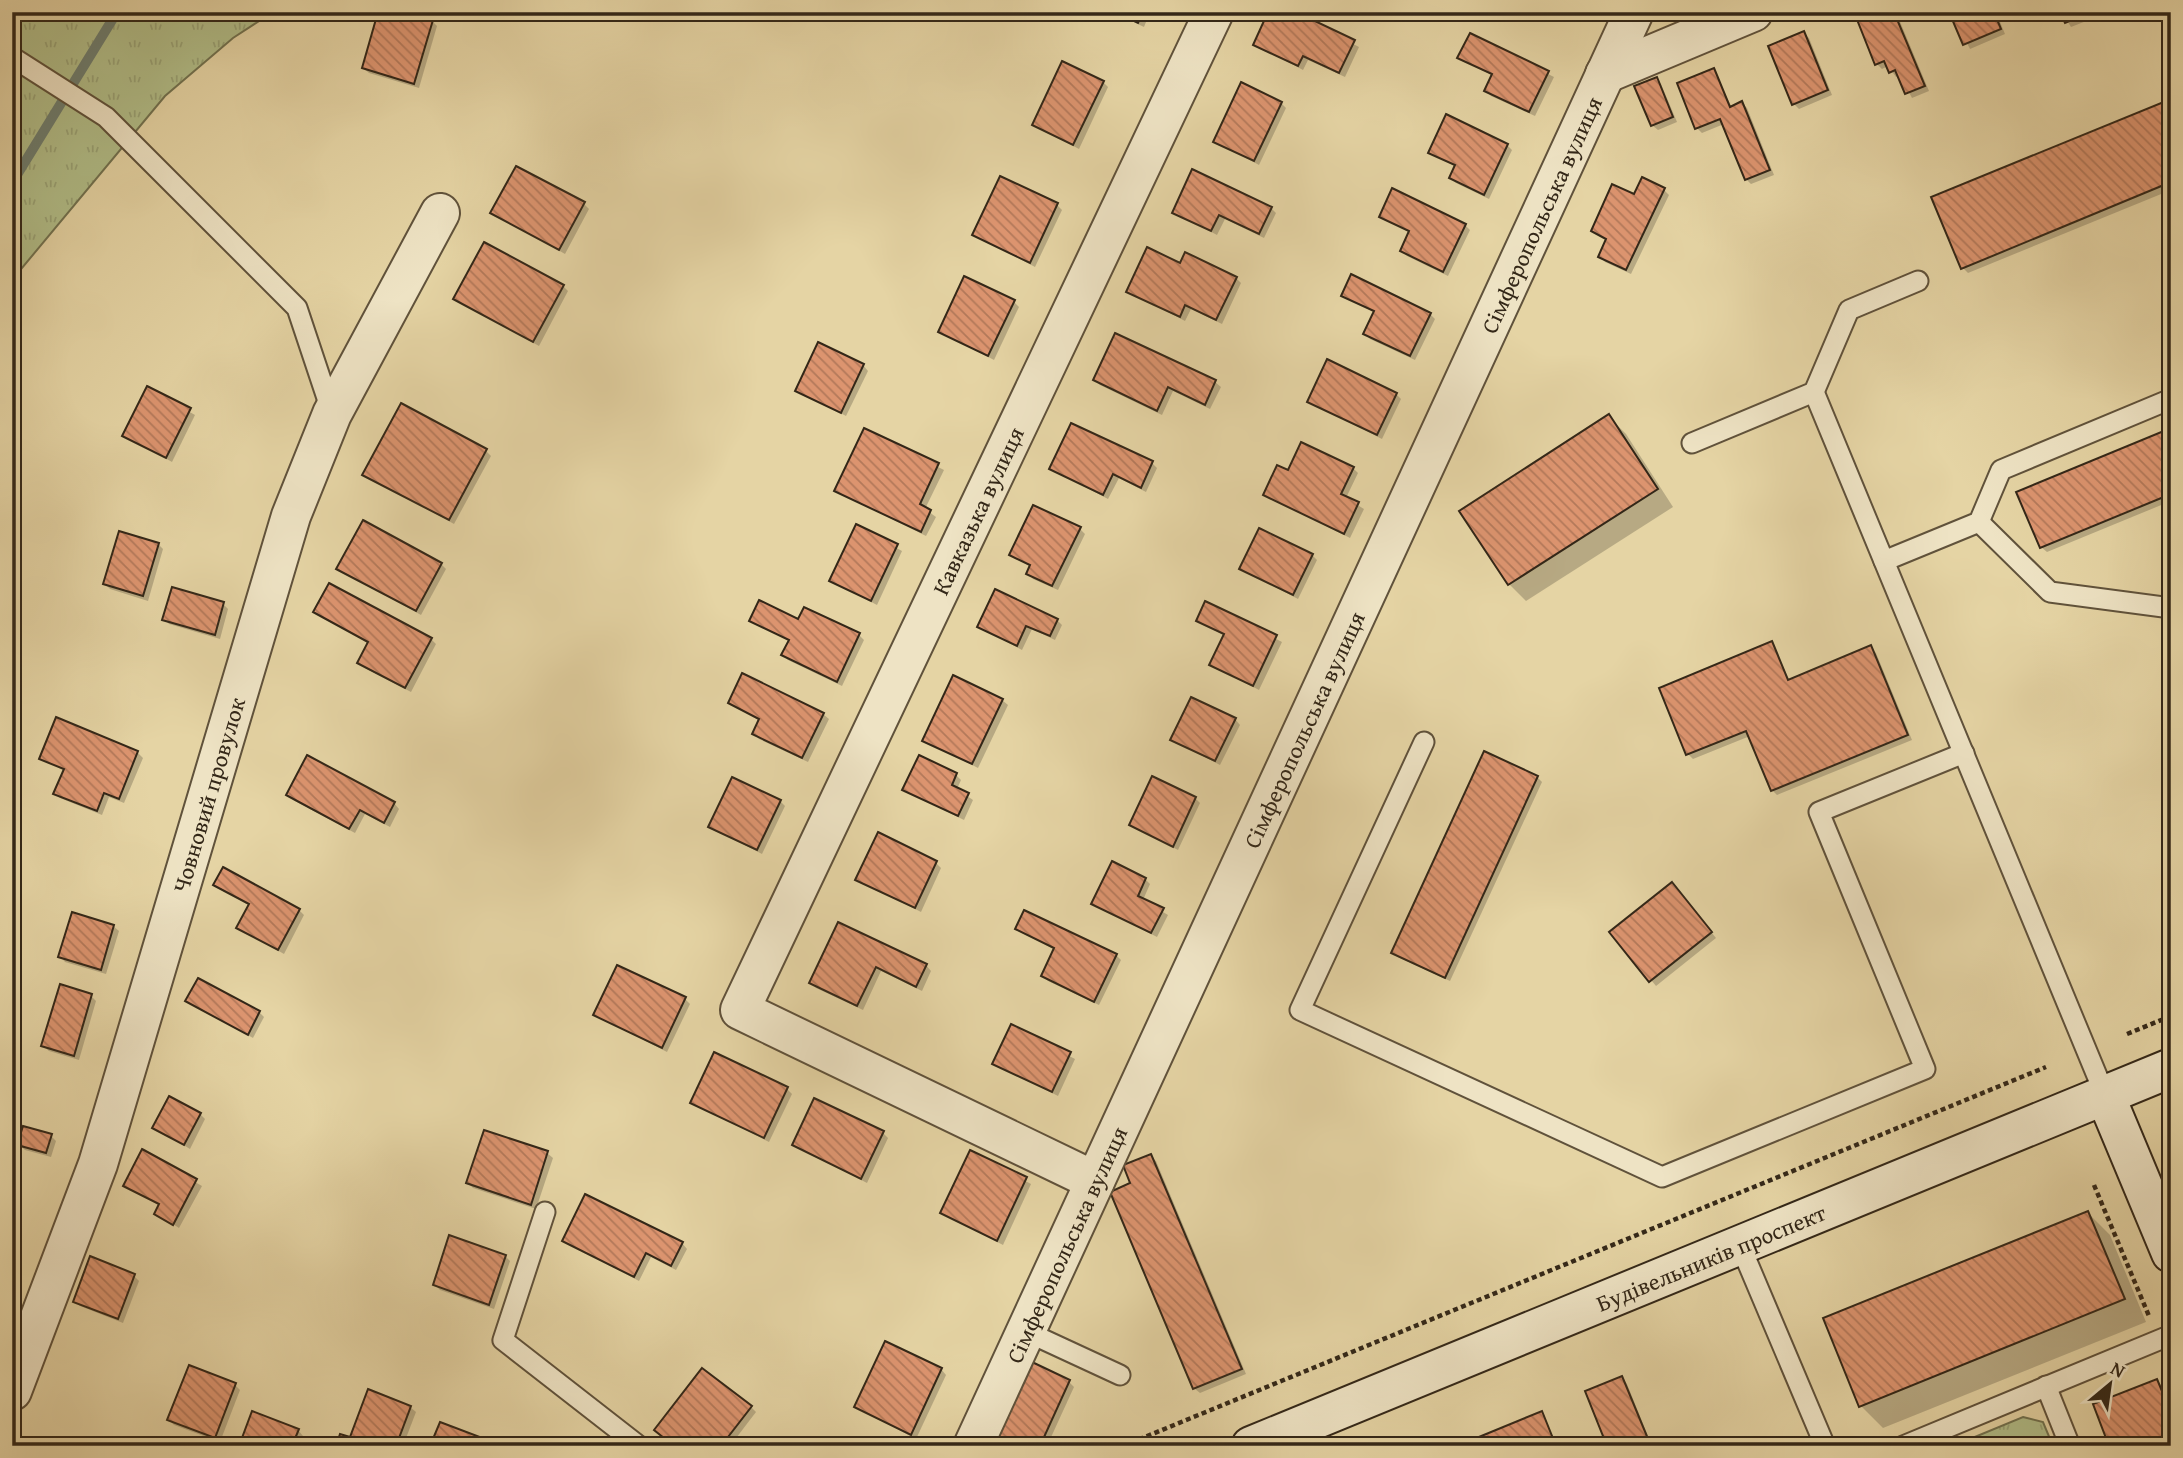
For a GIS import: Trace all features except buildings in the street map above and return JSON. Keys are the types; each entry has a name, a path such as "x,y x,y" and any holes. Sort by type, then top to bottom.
{"street":[{"name":"Кавказька вулиця","path":"1095,1181 740,1010 1214,12"},
{"name":"Сімферопольська вулиця","path":"972,1446 1634,12"},
{"path":"1605,74 1753,12"},
{"name":"Човновий провулок","path":"12,1391 98,1164 291,516 332,414 440,212"},
{"name":"Будівельників проспект","path":"1251,1446 2171,1068"},
{"path":"2105,1095 2171,1253"}],"lane":[{"path":"12,57 106,117 296,308 332,414"},
{"path":"1692,443 1814,392 1849,310 1918,281"},
{"path":"1814,392 2105,1095"},
{"path":"1884,561 1979,522 2001,470 2171,400"},
{"path":"1979,522 2050,592 2171,608"},
{"path":"1424,742 1300,1010 1662,1177 1926,1069 1819,812 1964,753"},
{"path":"545,1212 503,1340 639,1446"},
{"path":"1740,1245 1825,1446"},
{"path":"1026,1331 1120,1375"},
{"path":"1903,1446 2165,1337"},
{"path":"2046,1386 2070,1446"}],"path":[{"path":"2127,1034 2171,1016"},
{"path":"1123,1446 2046,1067"},
{"path":"2094,1185 2165,1337"},
{"path":"12,1436 33,1446"}],"green space":[{"path":"12,12 273,12 233,38 165,96 12,280"},
{"path":"2023,1417 2043,1422 2053,1446 1953,1446"}],"waterway":[{"path":"12,183 117,12"}]}
